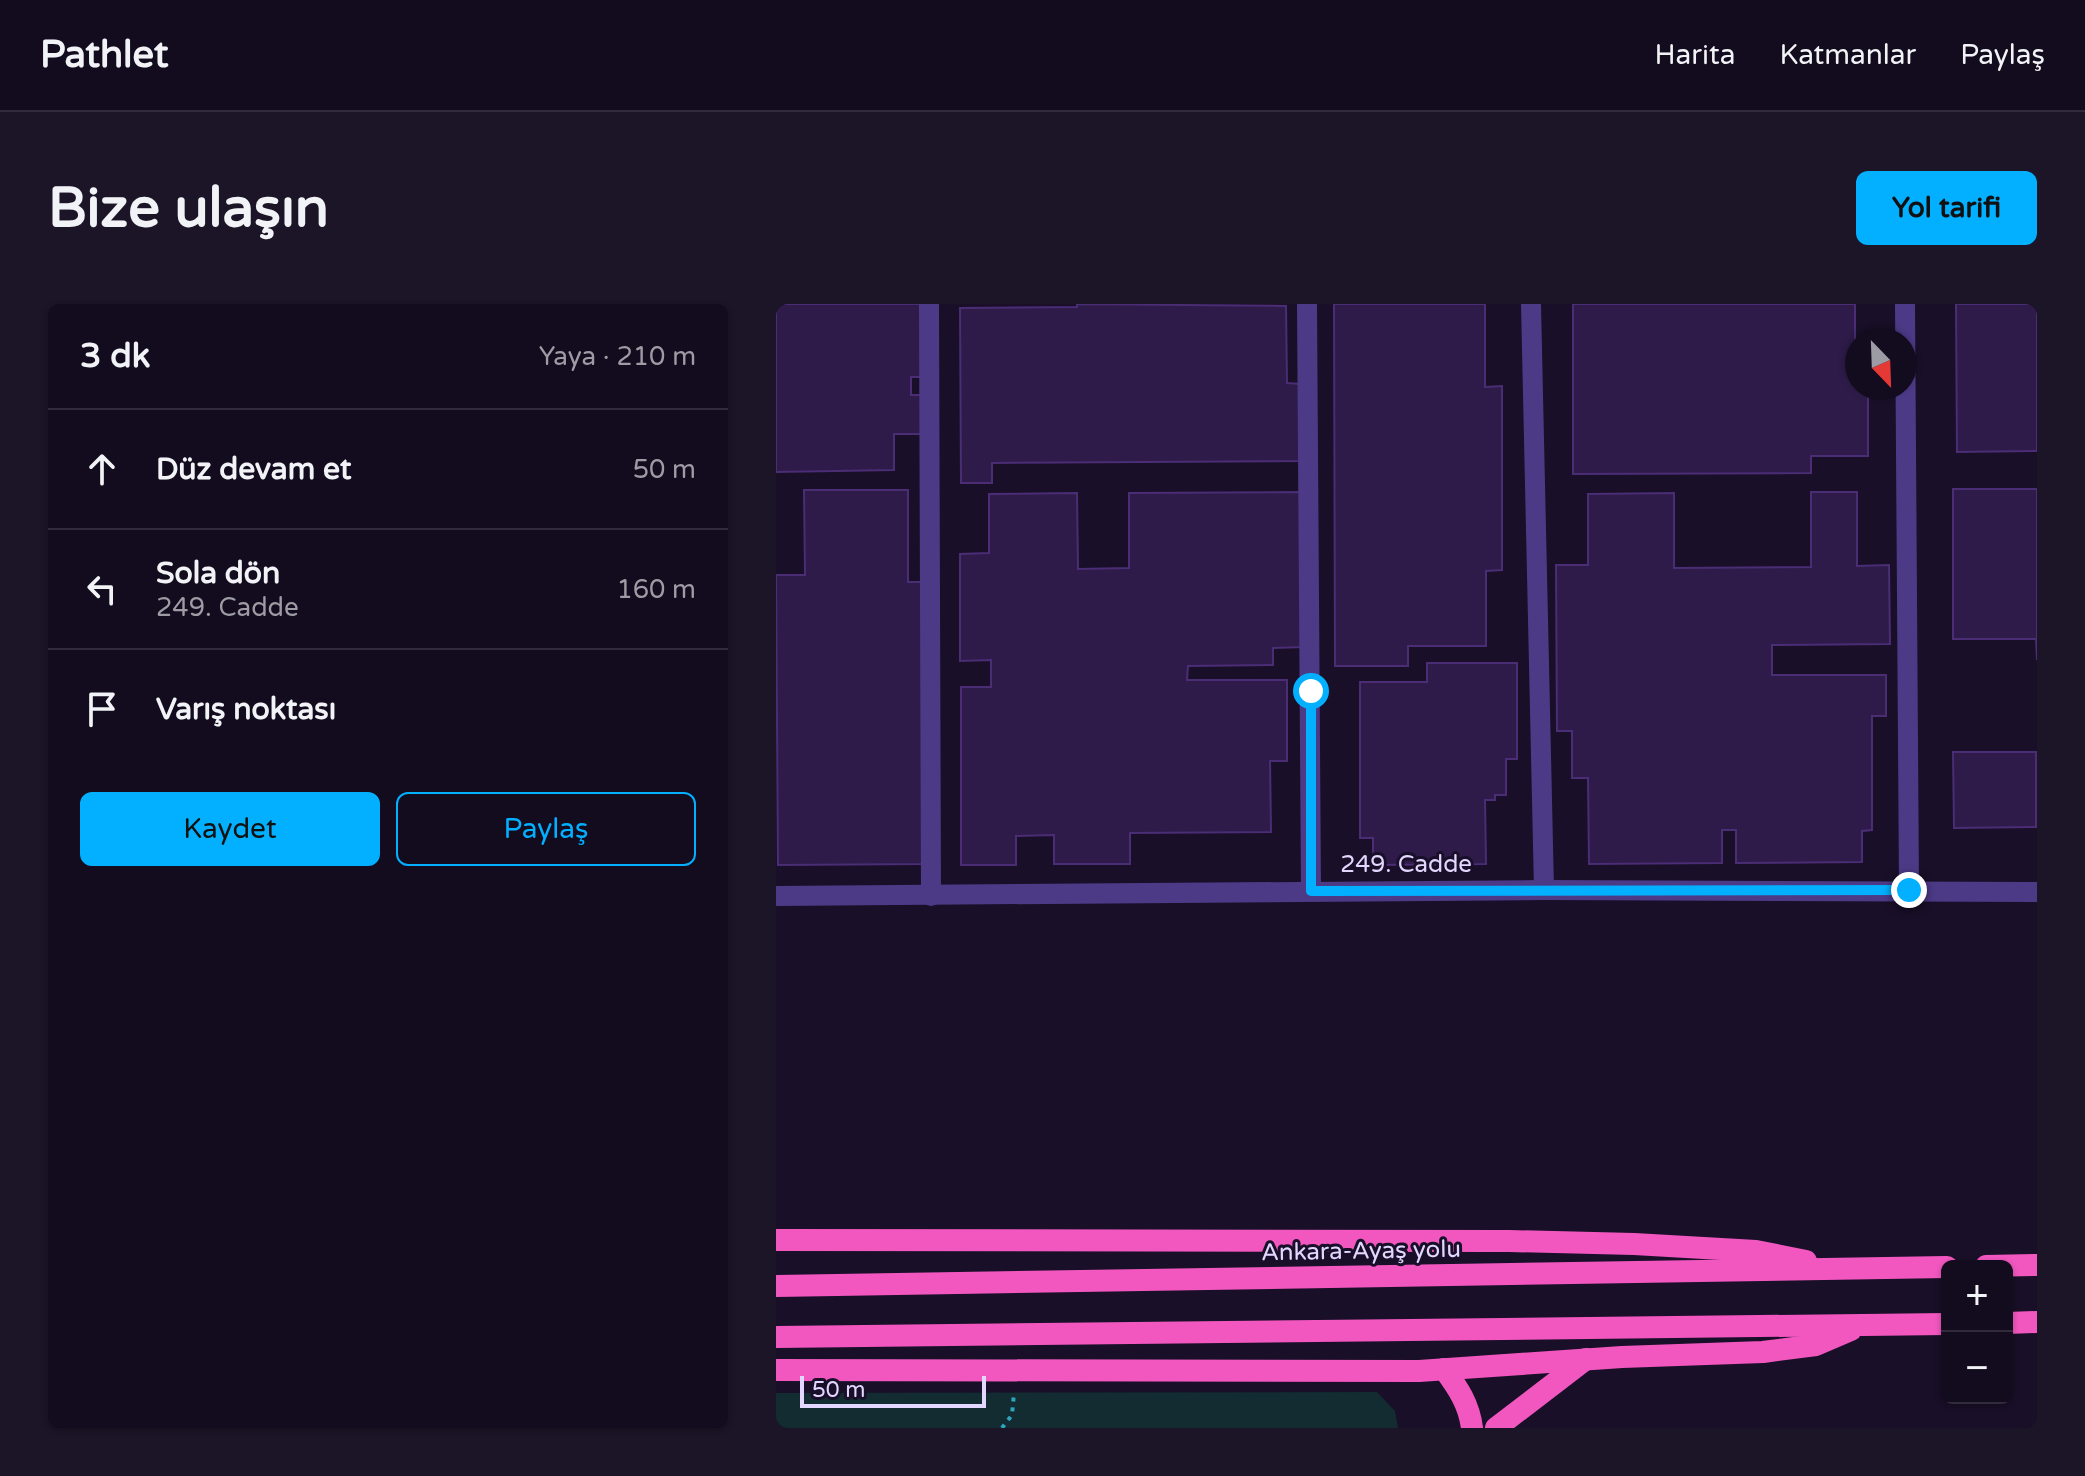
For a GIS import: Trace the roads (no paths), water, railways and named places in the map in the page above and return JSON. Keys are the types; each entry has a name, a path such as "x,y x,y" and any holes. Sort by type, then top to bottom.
{"highway":[{"path":"776,1240 1304,1240 1634,1244 1756,1251 1795,1258 1830,1269"},
{"path":"2013,1265 2037,1265"},
{"name":"Ankara-Ayaş yolu","path":"776,1286 1941,1267"},
{"path":"2013,1323 2037,1322"},
{"path":"776,1337 1941,1324"},
{"path":"776,1370 1444,1369 1586,1359 1763,1352 1816,1345 1859,1326"},
{"path":"1496,1428 1586,1359"},
{"path":"1444,1369 1460,1390 1470,1412 1472,1428"}],"street":[{"path":"929,304 931,896"},
{"path":"1307,304 1311,891"},
{"path":"1531,304 1544,890"},
{"path":"1905,304 1909,890"},
{"name":"249. Cadde","path":"776,896 1544,890 2037,892"}]}
